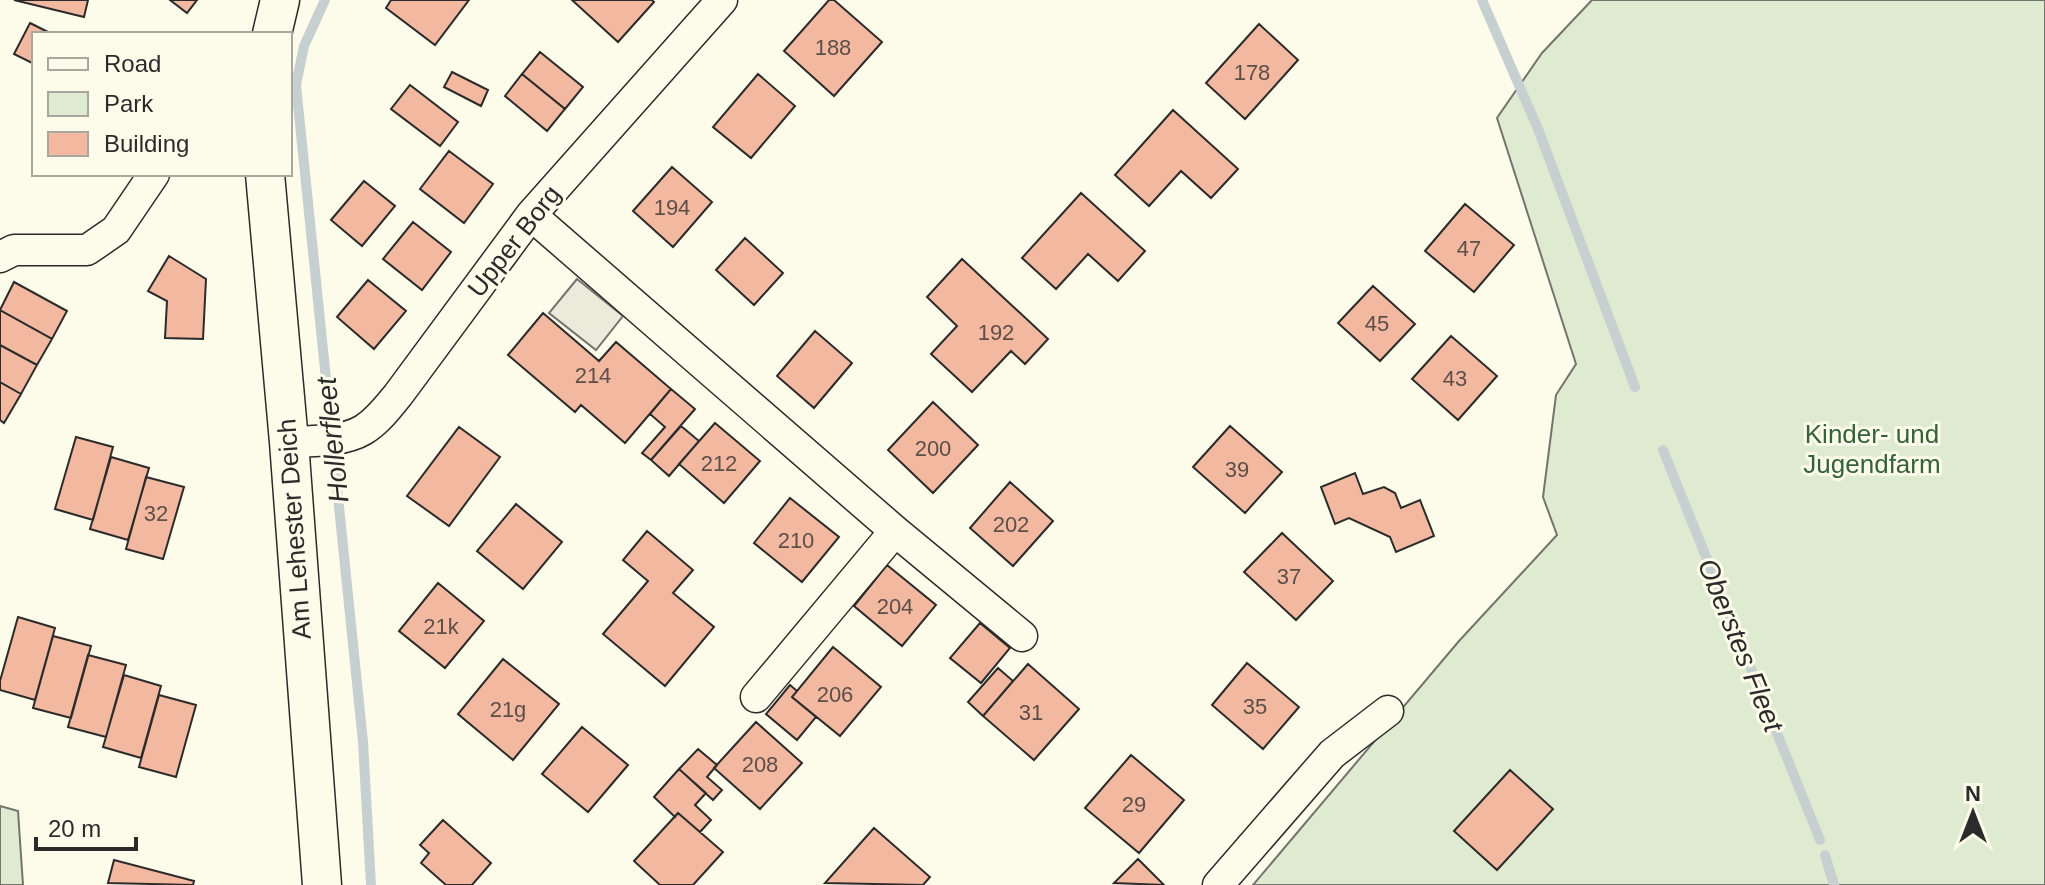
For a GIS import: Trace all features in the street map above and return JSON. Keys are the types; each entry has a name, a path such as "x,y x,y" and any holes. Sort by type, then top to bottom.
{"street":[{"path":"272,32 280,0"},
{"name":"Upper Borg","path":"318,439 362,432 398,395 531,215 722,0"},
{"path":"0,257 14,250 87,250 116,230 153,176"},
{"name":"Am Lehester Deich","path":"265,176 318,439 322,885"},
{"path":"531,215 895,531 1022,636"},
{"path":"756,697 895,531"},
{"path":"1218,885 1332,754 1388,711"}],"green space":[{"name":"Kinder- und Jugendfarm","path":"1592,0 2045,0 2045,885 1253,885 1459,641 1557,535 1543,497 1556,395 1576,364 1497,118 1542,53"},
{"path":"0,806 18,811 23,885 0,885"}],"shaded area":[{"path":"577,279 623,316 596,350 549,313"}],"building":[{"path":"14,0 88,0 84,17"},
{"path":"170,0 197,0 187,13"},
{"path":"391,0 469,0 435,45 386,8"},
{"path":"572,0 652,0 654,2 618,42"},
{"path":"829,0 834,0 882,42 834,96 784,51"},
{"path":"30,23 48,32 32,32 32,63 14,54"},
{"path":"1259,24 1298,60 1245,119 1206,83"},
{"path":"540,52 583,87 565,109 522,74"},
{"path":"452,72 488,90 481,106 444,87"},
{"path":"522,74 565,109 547,131 505,96"},
{"path":"758,74 795,106 751,158 713,127"},
{"path":"410,85 458,122 440,146 391,109"},
{"path":"1173,110 1238,169 1211,198 1181,171 1149,206 1115,175"},
{"path":"449,151 493,184 464,223 420,189"},
{"path":"672,167 712,202 673,247 633,211"},
{"path":"364,181 395,206 362,246 331,220"},
{"path":"1081,193 1145,251 1118,281 1088,254 1056,289 1022,258"},
{"path":"1465,204 1514,245 1474,292 1425,251"},
{"path":"413,222 451,252 422,290 383,259"},
{"path":"745,238 783,273 754,305 716,270"},
{"path":"169,256 206,279 203,339 165,338 167,301 148,291"},
{"path":"962,259 1048,339 1025,364 1011,351 972,392 931,354 957,326 927,297"},
{"path":"368,280 406,311 374,349 337,317"},
{"path":"14,282 67,311 52,339 0,310"},
{"path":"1373,286 1415,324 1380,361 1338,323"},
{"path":"0,310 52,339 37,365 0,345"},
{"path":"543,313 599,361 616,342 671,389 625,443 581,405 575,412 508,355"},
{"path":"815,331 852,363 814,408 777,376"},
{"path":"1451,336 1497,376 1458,420 1412,379"},
{"path":"0,345 37,365 21,394 0,382"},
{"path":"0,382 21,394 4,423 0,420"},
{"path":"671,389 695,409 651,460 642,453 665,427 650,414"},
{"path":"933,402 978,445 933,493 888,450"},
{"path":"715,423 760,461 724,503 679,464"},
{"path":"681,426 699,441 669,476 651,460"},
{"path":"1230,426 1282,472 1245,513 1193,467"},
{"path":"459,427 500,457 449,526 407,496"},
{"path":"76,437 113,447 93,520 55,509"},
{"path":"111,457 149,468 128,540 90,529"},
{"path":"1355,473 1363,494 1384,487 1395,493 1401,508 1420,500 1434,536 1396,552 1390,537 1349,518 1335,524 1321,487"},
{"path":"146,477 184,487 163,559 126,549"},
{"path":"1010,482 1053,521 1013,566 970,528"},
{"path":"790,498 839,537 802,582 754,543"},
{"path":"516,504 562,542 523,589 477,551"},
{"path":"647,531 693,570 673,593 714,627 665,686 603,634 648,581 623,560"},
{"path":"1282,533 1333,581 1296,620 1244,572"},
{"path":"887,565 936,605 902,646 854,606"},
{"path":"438,583 484,621 445,668 399,631"},
{"path":"18,617 55,628 35,700 0,690"},
{"path":"980,623 1010,648 981,683 950,658"},
{"path":"53,636 91,646 71,718 33,708"},
{"path":"833,647 881,687 840,736 792,697"},
{"path":"88,655 126,665 106,737 68,727"},
{"path":"503,659 559,704 513,760 458,714"},
{"path":"1247,663 1299,707 1263,749 1212,705"},
{"path":"1028,664 1079,709 1034,760 983,716"},
{"path":"998,668 1013,681 983,716 968,702"},
{"path":"124,675 161,686 141,758 103,747"},
{"path":"790,685 797,691 792,697 816,717 797,740 766,714"},
{"path":"159,695 196,705 176,777 139,767"},
{"path":"756,722 802,763 760,809 714,768"},
{"path":"582,727 628,765 588,812 542,774"},
{"path":"698,749 717,765 707,777 722,790 713,800 679,769"},
{"path":"1131,755 1184,800 1139,853 1085,808"},
{"path":"679,769 706,793 695,805 711,820 700,832 678,813 675,817 654,797"},
{"path":"1510,770 1553,809 1497,870 1454,831"},
{"path":"678,813 723,852 693,885 660,885 634,861"},
{"path":"443,820 491,863 472,885 446,885 421,863 429,853 420,845"},
{"path":"874,828 930,877 923,885 825,883"},
{"path":"1138,859 1164,885 1114,883"},
{"path":"114,860 194,881 193,885 108,883"}],"waterway":[{"name":"Hollerfleet","path":"325,0 304,46 296,85 363,742 371,885"},
{"name":"Oberstes Fleet","path":"1482,0 1538,129 1635,387"},
{"name":"Oberstes Fleet","path":"1663,450 1820,840"},
{"name":"Oberstes Fleet","path":"1825,855 1834,885"}]}
